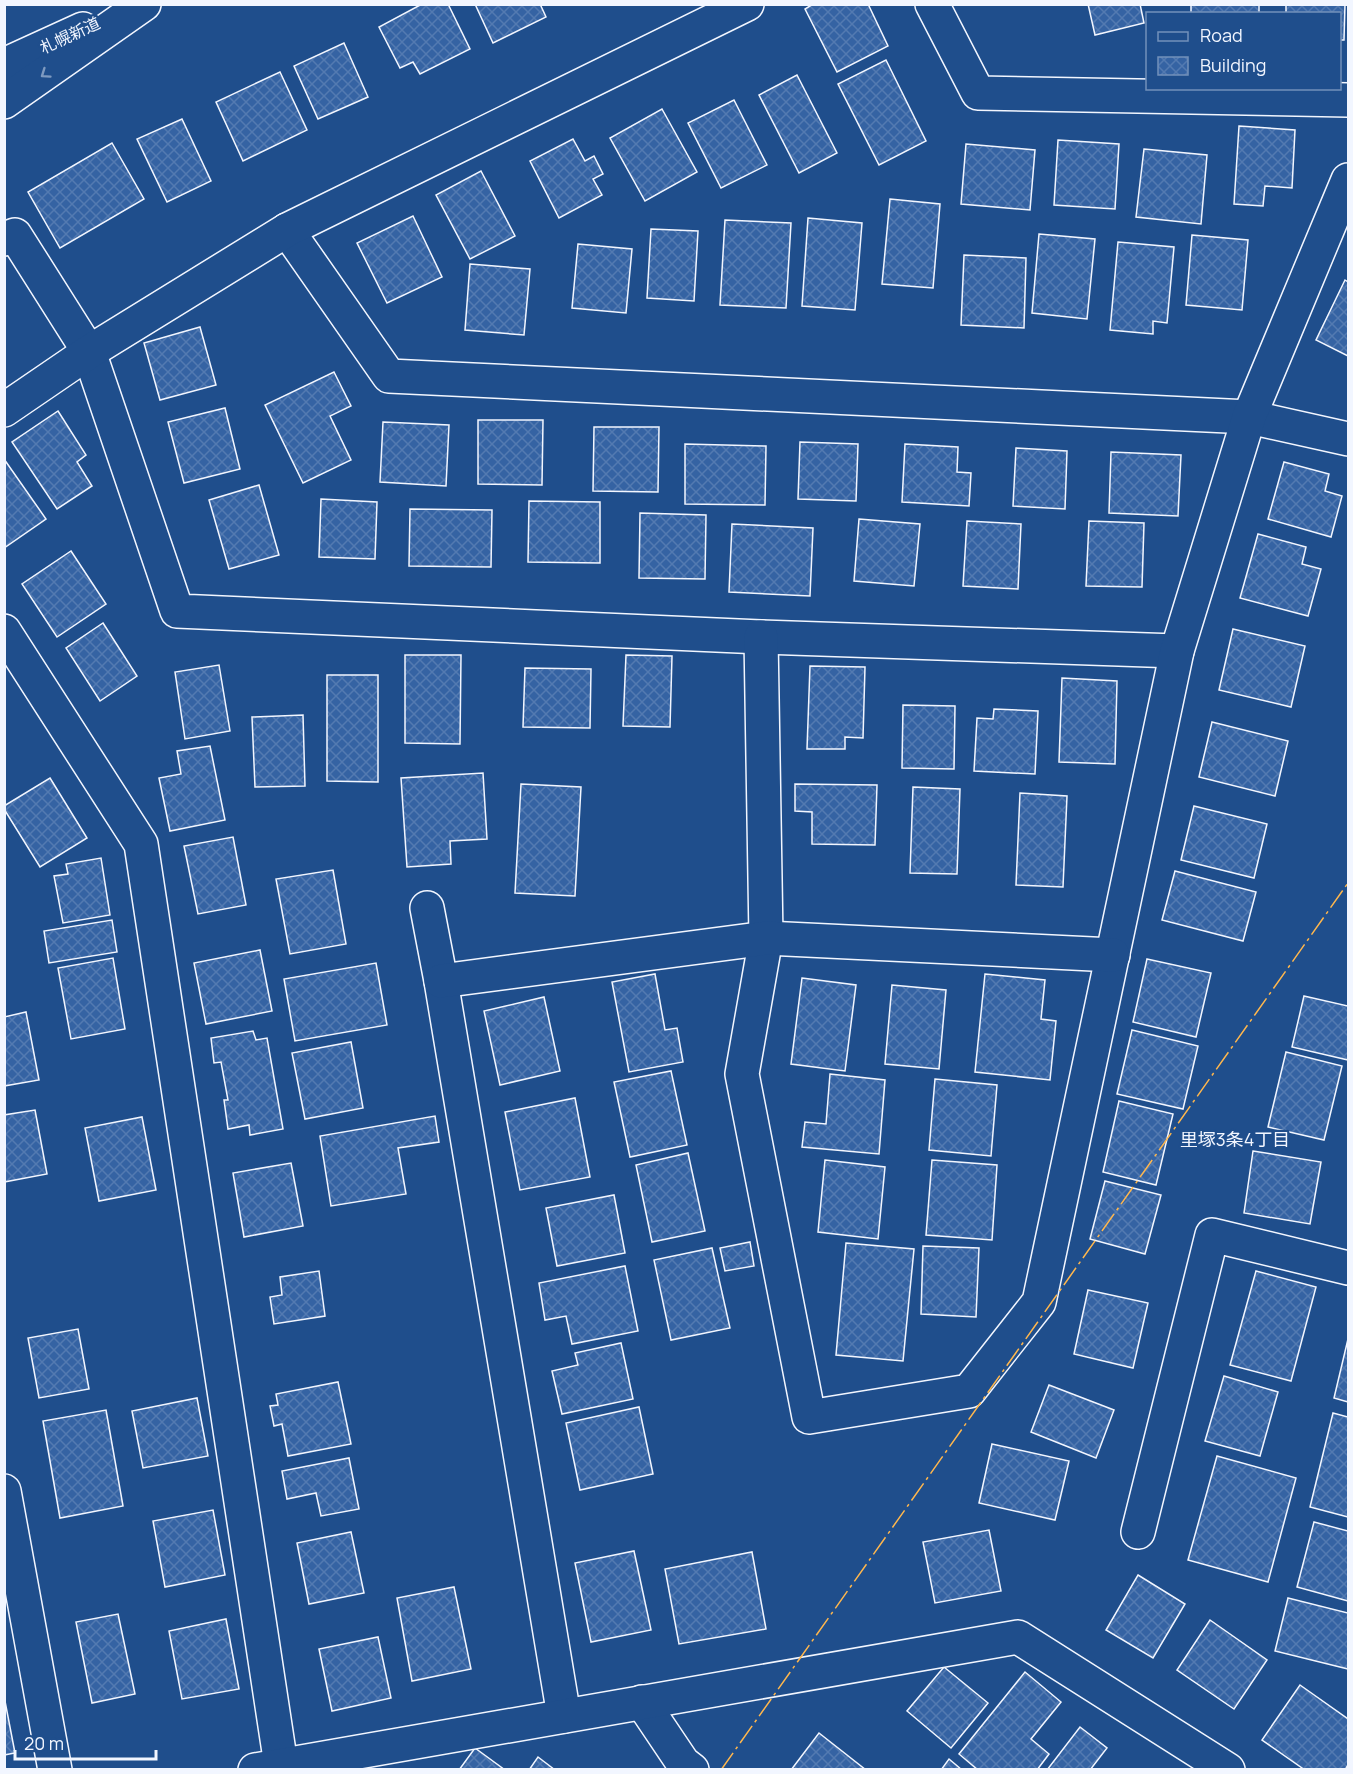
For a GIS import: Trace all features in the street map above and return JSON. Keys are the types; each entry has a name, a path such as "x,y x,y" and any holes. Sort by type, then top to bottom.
{"street":[{"name":"札幌新道","path":"4,65 136,4"},
{"path":"4,102 144,4"},
{"path":"4,410 89,352 286,230 747,4"},
{"path":"932,4 978,93 1348,100"},
{"path":"761,637 766,938 742,1074 809,1417 969,1391 1039,1302 1177,651 1249,417 1348,180"},
{"path":"286,230 389,376 1249,417 1348,439"},
{"path":"4,239 15,235 89,352 177,611 761,637 1177,651"},
{"path":"4,632 141,844 268,1767 1018,1637 1228,1770"},
{"path":"427,908 564,1716"},
{"path":"441,981 766,938 1113,955"},
{"path":"1138,1532 1212,1235 1348,1268"},
{"path":"4,1491 55,1770"},
{"path":"642,1702 683,1763 692,1770"}],"building":[{"path":"422,4 448,4 470,49 420,74 413,62 400,68 379,27"},
{"path":"475,4 540,4 546,17 493,43"},
{"path":"813,4 868,4 888,46 837,72 805,9"},
{"path":"1088,4 1140,4 1144,23 1095,35"},
{"path":"1191,4 1259,4 1259,12 1191,12"},
{"path":"1286,4 1345,4 1344,40 1341,40 1341,12 1286,12"},
{"path":"344,43 368,97 318,119 294,66"},
{"path":"886,60 926,141 879,165 838,84"},
{"path":"280,72 307,130 243,161 216,102"},
{"path":"797,75 837,153 799,173 759,95"},
{"path":"734,100 767,165 721,188 688,123"},
{"path":"662,109 697,172 645,201 610,138"},
{"path":"182,119 211,181 167,202 137,139"},
{"path":"1239,126 1295,130 1292,188 1265,186 1263,206 1234,204"},
{"path":"573,139 585,161 594,156 603,174 593,179 602,195 559,218 530,161"},
{"path":"1058,140 1119,144 1115,209 1054,205"},
{"path":"112,143 144,199 60,248 28,192"},
{"path":"966,144 1035,150 1030,210 961,204"},
{"path":"1144,149 1207,155 1201,224 1136,217"},
{"path":"481,171 515,236 470,259 436,195"},
{"path":"890,199 940,204 933,288 882,284"},
{"path":"413,216 442,277 387,303 357,243"},
{"path":"808,218 862,223 855,310 802,306"},
{"path":"725,220 791,223 786,308 720,305"},
{"path":"651,229 698,231 694,301 647,298"},
{"path":"1039,234 1095,239 1087,319 1032,313"},
{"path":"1192,235 1248,240 1242,310 1186,305"},
{"path":"1118,242 1174,247 1167,323 1153,321 1153,334 1110,330"},
{"path":"578,244 632,249 626,313 572,308"},
{"path":"964,255 1026,258 1024,328 961,325"},
{"path":"470,264 530,269 524,335 465,330"},
{"path":"1345,280 1348,282 1348,356 1316,340"},
{"path":"200,327 216,385 160,400 144,343"},
{"path":"334,372 351,406 330,416 351,460 303,483 265,405"},
{"path":"225,408 240,469 184,483 168,422"},
{"path":"58,411 86,455 77,462 92,486 57,509 12,442"},
{"path":"478,420 543,420 542,485 478,484"},
{"path":"383,422 449,425 446,486 380,482"},
{"path":"594,427 659,427 658,492 593,491"},
{"path":"800,442 858,444 856,501 798,499"},
{"path":"685,444 766,446 765,505 685,504"},
{"path":"905,444 958,447 957,472 971,473 969,506 902,502"},
{"path":"1016,448 1067,451 1065,509 1013,506"},
{"path":"1111,452 1181,455 1178,516 1109,513"},
{"path":"4,459 46,519 4,548"},
{"path":"1284,462 1329,474 1325,491 1342,496 1331,537 1268,519"},
{"path":"259,485 279,555 229,569 209,500"},
{"path":"321,499 377,502 375,559 319,557"},
{"path":"529,501 600,502 600,563 528,562"},
{"path":"410,509 492,510 491,567 409,566"},
{"path":"640,513 706,515 705,579 639,578"},
{"path":"859,519 920,524 914,586 854,581"},
{"path":"967,521 1021,524 1018,589 963,586"},
{"path":"1089,521 1144,523 1142,587 1086,586"},
{"path":"732,524 813,528 810,596 729,592"},
{"path":"1258,534 1306,547 1302,564 1321,569 1308,616 1240,598"},
{"path":"71,551 106,604 57,637 22,584"},
{"path":"103,623 137,676 100,701 66,648"},
{"path":"1233,629 1305,646 1291,707 1219,690"},
{"path":"405,655 461,655 460,744 405,743"},
{"path":"626,655 672,656 670,727 623,726"},
{"path":"219,665 230,731 185,739 175,672"},
{"path":"810,666 865,667 863,738 845,737 845,749 807,749"},
{"path":"525,668 591,669 590,728 523,727"},
{"path":"327,675 378,675 378,782 327,781"},
{"path":"1062,678 1117,681 1115,764 1059,762"},
{"path":"903,705 955,706 954,769 902,768"},
{"path":"994,709 1038,711 1035,774 974,771 977,718 993,719"},
{"path":"303,715 305,786 255,787 252,717"},
{"path":"1212,722 1288,741 1275,796 1199,777"},
{"path":"210,746 225,820 170,831 159,778 181,774 177,751"},
{"path":"483,773 487,839 450,841 451,864 407,867 401,778"},
{"path":"50,778 87,838 40,867 4,806"},
{"path":"521,784 581,787 575,896 515,893"},
{"path":"795,784 877,785 875,845 812,844 812,812 795,811"},
{"path":"913,787 960,789 957,874 910,873"},
{"path":"1020,793 1067,796 1063,887 1016,885"},
{"path":"1194,806 1267,824 1254,878 1181,860"},
{"path":"233,837 246,905 198,914 184,846"},
{"path":"101,858 110,915 63,923 54,876 68,874 66,864"},
{"path":"333,870 346,944 290,954 276,879"},
{"path":"1175,871 1256,892 1243,941 1162,920"},
{"path":"112,920 117,952 49,963 44,931"},
{"path":"260,950 272,1011 206,1024 194,963"},
{"path":"113,958 125,1029 71,1039 58,968"},
{"path":"1147,959 1211,973 1196,1037 1133,1022"},
{"path":"376,963 387,1025 295,1041 284,979"},
{"path":"655,974 665,1030 677,1028 683,1062 629,1072 612,982"},
{"path":"985,974 1045,980 1041,1019 1056,1021 1050,1080 975,1072"},
{"path":"802,978 856,985 845,1071 791,1064"},
{"path":"892,985 946,990 939,1069 885,1064"},
{"path":"1304,996 1348,1006 1348,1060 1292,1047"},
{"path":"544,997 560,1071 500,1085 484,1011"},
{"path":"26,1012 39,1080 4,1086 4,1017"},
{"path":"1132,1030 1198,1046 1183,1109 1117,1094"},
{"path":"253,1031 256,1040 267,1038 283,1129 250,1135 249,1125 228,1129 224,1100 228,1100 221,1062 214,1063 211,1038"},
{"path":"351,1042 363,1108 305,1119 292,1053"},
{"path":"1286,1052 1342,1066 1324,1140 1268,1127"},
{"path":"671,1071 687,1145 630,1157 614,1082"},
{"path":"830,1074 885,1080 879,1154 802,1147 805,1122 826,1124"},
{"path":"935,1079 997,1085 991,1156 929,1150"},
{"path":"575,1098 590,1177 520,1190 505,1112"},
{"path":"1119,1101 1173,1114 1156,1185 1103,1172"},
{"path":"35,1110 47,1174 4,1182 4,1115"},
{"path":"435,1116 439,1142 398,1148 406,1194 331,1206 320,1136"},
{"path":"142,1117 156,1190 99,1201 85,1128"},
{"path":"1253,1151 1321,1162 1310,1224 1244,1213"},
{"path":"688,1153 705,1231 652,1242 636,1165"},
{"path":"825,1160 885,1167 878,1239 818,1232"},
{"path":"932,1160 997,1165 992,1240 926,1235"},
{"path":"291,1163 303,1226 244,1237 233,1173"},
{"path":"1105,1181 1161,1195 1145,1254 1090,1239"},
{"path":"614,1195 625,1253 557,1266 546,1208"},
{"path":"750,1242 754,1266 725,1271 720,1248"},
{"path":"846,1243 914,1249 903,1361 836,1355"},
{"path":"923,1246 979,1248 976,1317 921,1314"},
{"path":"712,1248 730,1328 671,1340 654,1260"},
{"path":"625,1266 638,1331 572,1344 566,1316 545,1320 539,1283"},
{"path":"319,1271 325,1316 274,1324 270,1297 282,1295 280,1277"},
{"path":"1256,1271 1316,1287 1291,1381 1230,1365"},
{"path":"1088,1290 1148,1303 1133,1368 1074,1354"},
{"path":"78,1329 89,1389 39,1398 28,1338"},
{"path":"1348,1339 1348,1402 1334,1398"},
{"path":"621,1343 633,1399 562,1414 552,1371 578,1365 575,1353"},
{"path":"1224,1376 1278,1392 1260,1456 1205,1441"},
{"path":"338,1382 351,1444 288,1456 282,1424 274,1426 270,1406 278,1405 276,1394"},
{"path":"1049,1385 1114,1410 1096,1458 1031,1432"},
{"path":"197,1398 208,1456 143,1468 132,1411"},
{"path":"639,1407 653,1474 580,1490 566,1423"},
{"path":"106,1410 123,1506 60,1518 43,1421"},
{"path":"1333,1413 1348,1417 1348,1517 1310,1507"},
{"path":"992,1444 1069,1461 1055,1520 979,1503"},
{"path":"1217,1456 1296,1478 1268,1582 1188,1560"},
{"path":"349,1458 359,1509 321,1516 316,1493 287,1499 282,1471"},
{"path":"213,1510 225,1575 165,1587 153,1521"},
{"path":"1314,1522 1348,1531 1348,1601 1297,1587"},
{"path":"989,1530 1001,1591 935,1603 923,1542"},
{"path":"351,1532 364,1593 309,1604 297,1543"},
{"path":"634,1551 651,1630 591,1642 575,1563"},
{"path":"752,1552 766,1629 679,1644 665,1569"},
{"path":"1138,1575 1185,1604 1153,1658 1106,1630"},
{"path":"454,1587 471,1669 412,1681 397,1598"},
{"path":"1288,1598 1348,1613 1348,1669 1275,1651"},
{"path":"118,1614 135,1694 92,1703 76,1622"},
{"path":"226,1619 239,1689 182,1699 169,1631"},
{"path":"1210,1620 1267,1660 1234,1709 1177,1670"},
{"path":"378,1637 391,1698 332,1711 319,1649"},
{"path":"944,1667 988,1703 951,1748 907,1711"},
{"path":"1025,1672 1061,1702 1031,1739 1049,1754 1037,1770 978,1770 959,1754"},
{"path":"1300,1685 1348,1719 1348,1765 1345,1770 1305,1770 1262,1740"},
{"path":"4,1696 15,1753 4,1755"},
{"path":"1080,1727 1107,1748 1090,1770 1047,1770"},
{"path":"819,1733 866,1770 791,1770"},
{"path":"475,1748 505,1770 459,1770"},
{"path":"538,1757 555,1770 529,1770"},
{"path":"949,1759 962,1770 941,1770"}],"power":[{"path":"721,1770 1348,883"}],"district":[{"name":"里塚3条4丁目","path":"1235,1140"}]}
